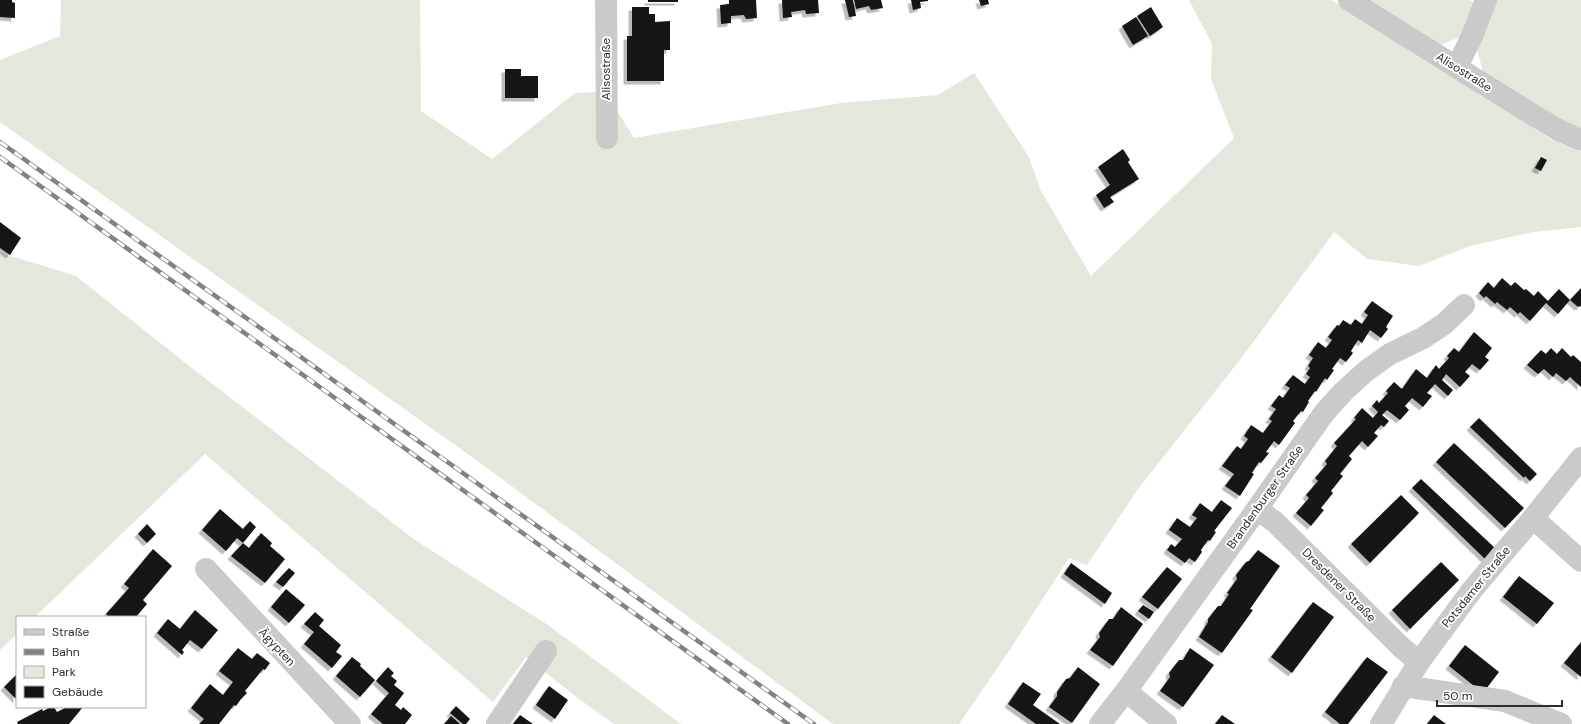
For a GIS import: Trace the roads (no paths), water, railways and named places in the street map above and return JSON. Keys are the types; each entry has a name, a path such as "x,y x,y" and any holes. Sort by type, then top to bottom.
{"street":[{"name":"Alisostraße","path":"606,0 606,138"},
{"name":"Alisostraße","path":"1349,0 1560,131 1581,140"},
{"path":"1457,67 1472,36 1486,0"},
{"name":"Brandenburger Straße","path":"1100,724 1126,691 1324,413 1343,392 1366,371 1390,354 1423,338 1444,324 1464,305"},
{"name":"Potsdamer Straße","path":"1381,724 1419,662 1472,590 1581,458"},
{"name":"Dresdener Straße","path":"1257,509 1274,522 1401,647 1419,662"},
{"path":"1533,518 1581,561"},
{"name":"Ägypten","path":"206,569 350,724"},
{"path":"497,724 546,651"},
{"path":"1403,686 1505,701 1561,724"},
{"path":"1126,691 1166,724"}],"railway":[{"path":"0,142 814,724"},
{"path":"0,157 788,724"}]}
